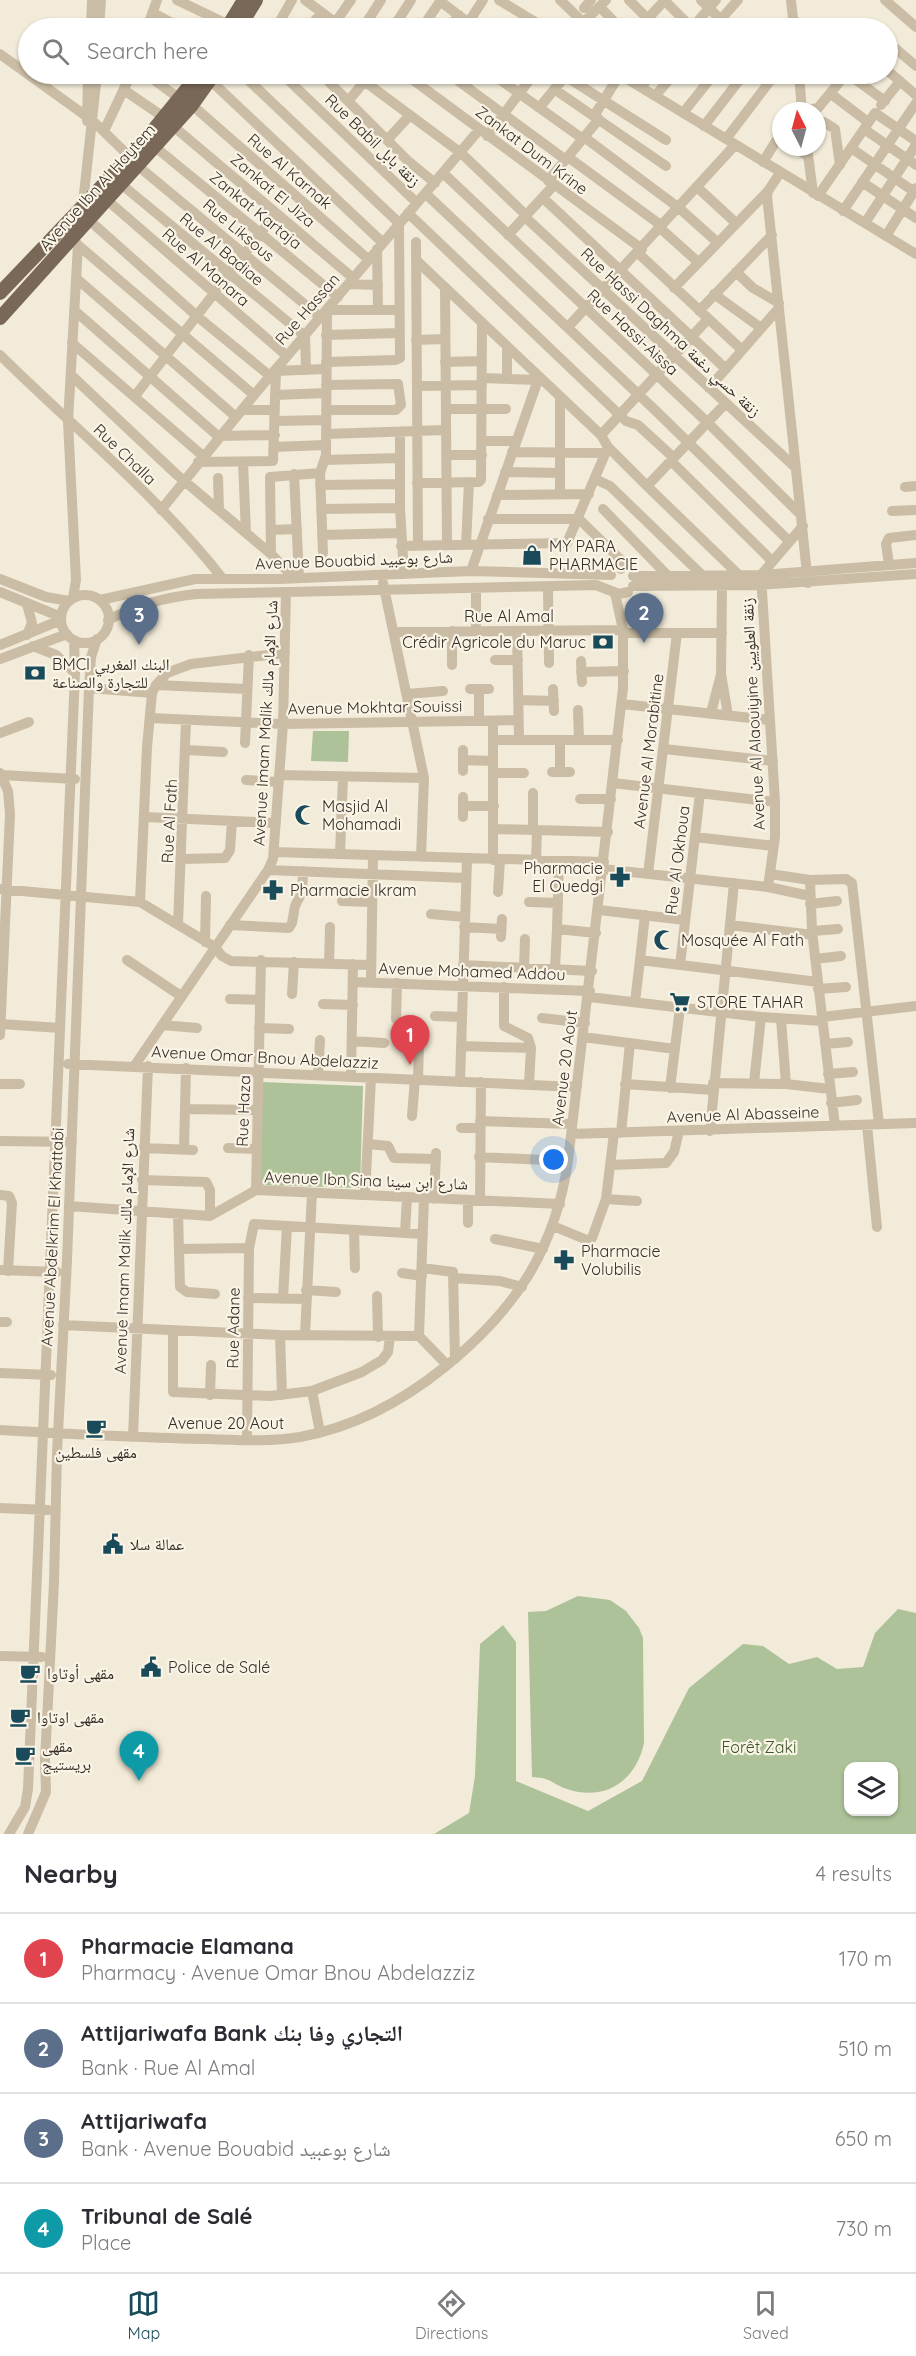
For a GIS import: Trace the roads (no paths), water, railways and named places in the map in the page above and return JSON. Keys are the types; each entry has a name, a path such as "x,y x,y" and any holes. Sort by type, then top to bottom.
{"main road":[{"path":"236,18 244,0"},
{"path":"240,18 256,0"},
{"name":"Avenue Ibn Al Haytem","path":"0,318 76,242 91,218 121,184 134,161 201,84"},
{"name":"Avenue Ibn Al Haytem","path":"0,293 101,185 154,146 169,122"},
{"path":"85,180 90,184 101,185"}],"street":[{"path":"91,18 92,0"},
{"path":"99,18 100,0"},
{"path":"151,18 157,0"},
{"path":"177,0 214,18"},
{"path":"282,18 292,0"},
{"path":"305,0 320,7 332,18"},
{"path":"344,18 351,0"},
{"path":"369,18 381,0"},
{"path":"399,18 411,0"},
{"path":"475,18 483,0"},
{"path":"499,0 529,18"},
{"path":"629,0 647,18 664,0 682,18"},
{"path":"722,18 738,0"},
{"path":"791,0 793,18"},
{"path":"429,18 441,1 463,18"},
{"path":"562,1 575,18"},
{"path":"890,2 916,27"},
{"path":"708,3 714,18"},
{"path":"698,18 708,3"},
{"path":"585,18 595,4 610,18"},
{"path":"153,13 163,18"},
{"path":"898,51 916,66"},
{"name":"Rue Liksous","path":"0,54 18,67"},
{"path":"898,84 900,81 916,95"},
{"name":"Rue Liksous","path":"42,84 89,118 134,161 244,254 325,313"},
{"path":"88,84 89,134 83,203 91,218 198,317 273,372 306,370 326,365 398,360 400,333 399,223 253,84"},
{"path":"89,118 95,84"},
{"path":"104,131 127,84"},
{"name":"Rue Al Karnak","path":"160,84 186,102 368,259"},
{"path":"216,84 380,245 378,310"},
{"name":"Rue Babil زنقة بابل","path":"292,84 417,203"},
{"path":"334,84 348,101 411,163 435,183"},
{"path":"348,101 361,84"},
{"name":"Rue Hassi Daghma زنقة حسي دغمة","path":"375,84 461,153 673,356 796,468"},
{"name":"Zankat Dum Krine","path":"418,84 640,251 674,288 741,350"},
{"path":"462,84 661,227 698,262"},
{"path":"506,84 679,208 717,242"},
{"name":"Rue Hassan","path":"161,510 380,245 461,153 504,115 526,84"},
{"path":"539,108 558,84"},
{"path":"579,84 666,140"},
{"path":"508,236 543,198 567,158 596,117 613,84"},
{"path":"636,84 843,211 915,252"},
{"path":"654,96 663,84"},
{"path":"683,113 706,84"},
{"path":"704,126 736,84"},
{"path":"568,327 698,188 768,84"},
{"path":"800,84 801,102"},
{"path":"824,102 837,84"},
{"path":"858,84 885,101"},
{"path":"816,194 840,165 866,125 898,84"},
{"path":"554,89 666,166"},
{"name":"Zankat El Jiza","path":"124,90 169,122 276,213 351,281"},
{"path":"831,94 887,145 912,162"},
{"path":"843,211 916,103"},
{"path":"865,223 895,178 912,162 916,143 898,127 875,113"},
{"path":"388,139 410,114"},
{"path":"826,123 835,129 840,165"},
{"name":"Zankat Kartaja","path":"154,146 338,297"},
{"path":"763,162 772,147"},
{"path":"851,148 915,191 886,236"},
{"path":"809,156 816,194"},
{"path":"674,288 768,191 780,172"},
{"name":"Rue Hassi-Aissa","path":"443,173 708,422 802,520"},
{"path":"862,182 916,218"},
{"name":"Rue Al Badiae","path":"121,184 305,336"},
{"path":"698,188 736,223"},
{"path":"768,191 807,577"},
{"path":"426,194 568,327 789,541"},
{"path":"543,198 726,369"},
{"name":"Rue Al Manara","path":"106,200 287,356"},
{"path":"135,396 276,213"},
{"path":"408,213 626,421 638,425 771,560"},
{"path":"61,227 181,334 254,395"},
{"path":"601,435 691,338 714,294 772,235"},
{"path":"0,645 61,619 71,600 76,580 68,422 76,242"},
{"path":"416,242 418,545"},
{"path":"417,261 539,379 601,435 607,450 740,576"},
{"path":"736,272 753,288 779,305"},
{"path":"76,278 164,357 239,413 326,415 396,410 401,405 398,384 275,395"},
{"path":"351,281 378,285"},
{"path":"445,287 447,545"},
{"path":"714,294 761,328"},
{"path":"709,388 779,305"},
{"path":"74,310 150,378 220,436 275,441 326,440 400,432 446,430"},
{"path":"325,460 325,313 399,310"},
{"path":"320,485 399,485 482,480 482,322"},
{"path":"326,335 400,333"},
{"path":"305,336 306,370"},
{"path":"416,340 445,339"},
{"path":"72,343 135,396 201,459 243,462 272,461 275,441 273,372"},
{"path":"507,346 507,379"},
{"name":"Rue Challa","path":"0,355 161,510 223,579"},
{"path":"445,362 482,362"},
{"path":"71,375 185,481 297,578"},
{"path":"417,386 507,379 539,379"},
{"path":"471,571 478,545 539,379"},
{"path":"560,396 560,494"},
{"path":"647,486 726,403"},
{"path":"446,409 506,409"},
{"path":"400,432 400,533 404,573"},
{"path":"482,441 561,451 607,450"},
{"path":"401,546 567,543 607,450"},
{"path":"446,454 482,455"},
{"path":"323,553 321,463 325,460 400,458"},
{"path":"243,462 246,533"},
{"path":"505,472 561,473"},
{"path":"272,554 270,477 320,473"},
{"path":"294,474 297,578"},
{"path":"218,478 219,510"},
{"path":"596,479 610,486 703,576"},
{"path":"466,545 470,482"},
{"path":"497,495 589,494"},
{"path":"321,510 400,508"},
{"path":"603,509 669,578"},
{"path":"892,512 916,510"},
{"path":"488,519 579,519 617,554 623,562 616,572 631,585 722,586 760,580 807,577 916,574"},
{"path":"760,580 771,560 789,541 802,520"},
{"path":"271,530 297,530"},
{"path":"322,535 400,533"},
{"path":"889,564 887,539 916,535"},
{"path":"807,577 889,564 916,563"},
{"name":"Avenue Bouabid شارع بوعبيد","path":"97,599 184,581 471,571 616,572"},
{"name":"Avenue 20 Aout","path":"0,1430 247,1440 299,1437 320,1432 366,1417 393,1404 451,1362 493,1324 522,1287 553,1226 560,1204 568,1161 622,704 623,632 621,616 609,582 616,572"},
{"path":"380,573 408,694 424,778 421,857"},
{"path":"631,585 669,578 703,576 740,576 760,580"},
{"path":"0,579 46,597 71,600 82,595 97,599"},
{"path":"0,659 33,646 70,637 90,642 105,631 108,620 106,609 76,580"},
{"name":"Avenue Al Alaouiyine زنقة العلويين","path":"760,580 775,802 774,846 768,887"},
{"name":"Avenue Bouabid شارع بوعبيد","path":"108,620 122,613 183,596 596,585 613,591 631,585"},
{"name":"Avenue 20 Aout","path":"621,616 631,585"},
{"path":"722,586 721,674 728,715"},
{"path":"548,588 549,663"},
{"path":"476,589 476,631"},
{"path":"0,592 61,619 70,637"},
{"name":"Avenue Imam Malik شارع الإمام مالك","path":"135,1065 181,996 210,944 230,925 268,870 274,852 283,724 286,592"},
{"path":"27,604 32,623 27,635"},
{"name":"Rue Al Amal","path":"394,632 548,630 722,633"},
{"path":"452,631 453,665"},
{"path":"518,631 519,740"},
{"name":"Avenue Al Morabitine","path":"648,874 677,633"},
{"name":"Avenue Abdelkrim El Khattabi","path":"9,1834 25,1807 28,1789 35,1657 75,673 70,637"},
{"name":"Avenue Abdelkrim El Khattabi","path":"28,1834 46,1792 45,1760 89,688 91,657 97,639"},
{"path":"33,646 56,655 75,673"},
{"path":"140,902 150,718 154,689 167,672 182,666 249,655 285,653"},
{"path":"245,743 249,655"},
{"path":"495,660 518,660"},
{"path":"581,671 624,672"},
{"path":"711,713 721,674"},
{"path":"89,688 247,689"},
{"path":"479,689 479,721"},
{"path":"408,694 443,691"},
{"path":"518,700 554,700"},
{"path":"622,704 770,720"},
{"path":"579,710 579,740"},
{"name":"Avenue Mokhtar Souissi","path":"150,718 283,724 518,720"},
{"name":"Rue Al Fath","path":"178,924 187,750 186,720"},
{"path":"493,721 494,829 498,892"},
{"path":"0,733 28,722"},
{"path":"493,740 618,740"},
{"path":"560,740 561,772"},
{"path":"664,748 773,761"},
{"path":"187,750 223,752"},
{"path":"463,760 493,761"},
{"path":"493,773 524,772"},
{"path":"0,1035 4,836 9,799 0,774 85,779"},
{"path":"246,780 343,777 424,778"},
{"path":"339,855 343,777"},
{"path":"613,783 775,802"},
{"path":"533,793 536,861"},
{"name":"Rue Al Okhoua","path":"680,965 700,794"},
{"path":"580,799 611,799"},
{"path":"463,807 494,806"},
{"path":"145,817 276,823"},
{"path":"182,859 225,858 230,850 232,821"},
{"path":"494,829 608,832"},
{"path":"695,837 774,846"},
{"path":"274,852 559,862 768,887 796,891 810,900 837,901"},
{"path":"371,982 373,855"},
{"path":"460,1082 467,860"},
{"path":"555,969 559,862"},
{"path":"268,870 466,878"},
{"path":"230,925 289,928 295,906 302,892 303,871"},
{"path":"770,874 810,880 846,879 852,883 879,1124"},
{"path":"810,880 812,933 835,1126"},
{"path":"710,1131 734,883"},
{"name":"Avenue Mohamed Addou","path":"3,889 66,897 140,902 210,944 226,960 370,965"},
{"path":"206,896 210,944"},
{"path":"342,901 371,902"},
{"path":"529,902 558,903"},
{"path":"599,910 685,920"},
{"path":"431,914 501,928"},
{"path":"635,1002 645,915"},
{"path":"730,925 812,933 838,929"},
{"path":"329,963 330,927"},
{"path":"557,929 596,933"},
{"path":"524,968 525,939"},
{"path":"815,959 841,956"},
{"path":"127,960 181,996"},
{"name":"Rue Haza","path":"256,1190 261,960"},
{"path":"640,960 818,986 846,987"},
{"path":"292,994 294,962"},
{"path":"351,1077 352,964"},
{"path":"463,965 592,971"},
{"name":"Avenue Mohamed Addou","path":"353,982 504,987 589,994 680,1008 781,1019 822,1019 916,1006"},
{"path":"396,1020 397,983"},
{"path":"504,987 504,1026 528,1038 531,1048 530,1084"},
{"path":"230,999 260,1000"},
{"path":"323,1004 353,1005"},
{"path":"670,1088 680,1008"},
{"path":"435,1016 462,1017"},
{"path":"754,1083 761,1017"},
{"path":"542,1018 585,1023"},
{"path":"781,1019 786,1084"},
{"path":"1,1024 60,1028"},
{"path":"162,1025 197,1028"},
{"path":"259,1028 289,1029"},
{"path":"583,1037 675,1049"},
{"path":"318,1075 320,1040"},
{"path":"352,1041 384,1043"},
{"path":"825,1044 848,1042"},
{"path":"412,1116 419,1043"},
{"path":"553,1226 590,1240 606,1199 630,1043"},
{"path":"461,1046 531,1048"},
{"name":"Avenue Omar Bnou Abdelazziz","path":"59,1064 135,1065 577,1087"},
{"name":"Avenue Imam Malik شارع الإمام مالك","path":"133,1437 140,1211 148,1066"},
{"path":"143,1148 188,1150 185,1109 186,1068"},
{"path":"828,1074 853,1072"},
{"path":"366,1195 371,1078"},
{"path":"480,1200 481,1082"},
{"path":"625,1084 670,1088 754,1083 830,1089"},
{"path":"0,1084 20,1084"},
{"path":"831,1103 857,1100"},
{"path":"185,1109 257,1110"},
{"name":"Avenue Al Abasseine","path":"460,1128 480,1124 617,1133 916,1123"},
{"path":"867,1125 877,1227"},
{"path":"610,1166 666,1163 672,1158 680,1131"},
{"path":"0,1141 72,1142"},
{"path":"368,1144 388,1146 395,1158 436,1156 423,1234 419,1336"},
{"path":"228,1148 256,1149"},
{"path":"479,1157 568,1161"},
{"path":"69,1206 210,1216 210,1190 206,1182 142,1180"},
{"name":"Avenue Ibn Sina شارع ابن سينا","path":"210,1216 256,1190 560,1204"},
{"path":"305,1335 312,1193"},
{"path":"1,1195 9,1196 12,1203 4,1271 66,1273"},
{"path":"405,1233 407,1197"},
{"path":"606,1199 637,1201"},
{"path":"468,1200 468,1223"},
{"name":"Rue Adane","path":"178,1215 178,1249 182,1289 215,1294"},
{"name":"Rue Adane","path":"247,1440 249,1248 252,1225 259,1223 287,1226"},
{"path":"282,1299 287,1226 423,1234"},
{"path":"354,1230 355,1268"},
{"path":"495,1239 543,1249"},
{"path":"178,1249 249,1248"},
{"path":"402,1273 451,1270 454,1278 451,1362"},
{"path":"454,1278 500,1281 522,1287"},
{"path":"248,1298 282,1299 336,1292"},
{"path":"376,1296 378,1337"},
{"path":"63,1325 173,1332 419,1336 451,1362"},
{"path":"173,1332 173,1392 247,1396 312,1391 349,1378 382,1360 388,1352 390,1337"},
{"path":"280,1335 282,1395"},
{"path":"210,1395 211,1365"},
{"path":"0,1373 60,1376"},
{"path":"312,1391 320,1432"},
{"path":"0,1508 55,1510"},
{"path":"0,1656 50,1658"}],"place":[{"name":"MY PARA PHARMACIE","path":"532,555"},
{"name":"Crédir Agricole du Maruc","path":"603,642"},
{"name":"Attijariwafa Bank التجاري وفا بنك","path":"644,643"},
{"name":"Attijariwafa","path":"139,645"},
{"name":"BMCI البنك المغربي للتجارة والصناعة","path":"35,673"},
{"name":"Masjid Al Mohamadi","path":"305,815"},
{"name":"Pharmacie El Ouedgi","path":"620,877"},
{"name":"Pharmacie Ikram","path":"273,890"},
{"name":"Mosquée Al Fath","path":"664,940"},
{"name":"STORE TAHAR","path":"680,1002"},
{"name":"Pharmacie Elamana","path":"410,1065"},
{"name":"Pharmacie Volubilis","path":"564,1260"},
{"name":"مقهى فلسطين","path":"96,1428"},
{"name":"عمالة سلا","path":"113,1544"},
{"name":"Police de Salé","path":"151,1667"},
{"name":"مقهى أوتاوا","path":"30,1673"},
{"name":"مقهى اوتاوا","path":"20,1717"},
{"name":"مقهى بريستيج","path":"25,1755"},
{"name":"Tribunal de Salé","path":"139,1781"}],"park label":[{"name":"Forêt Zaki","path":"759,1747"}]}
